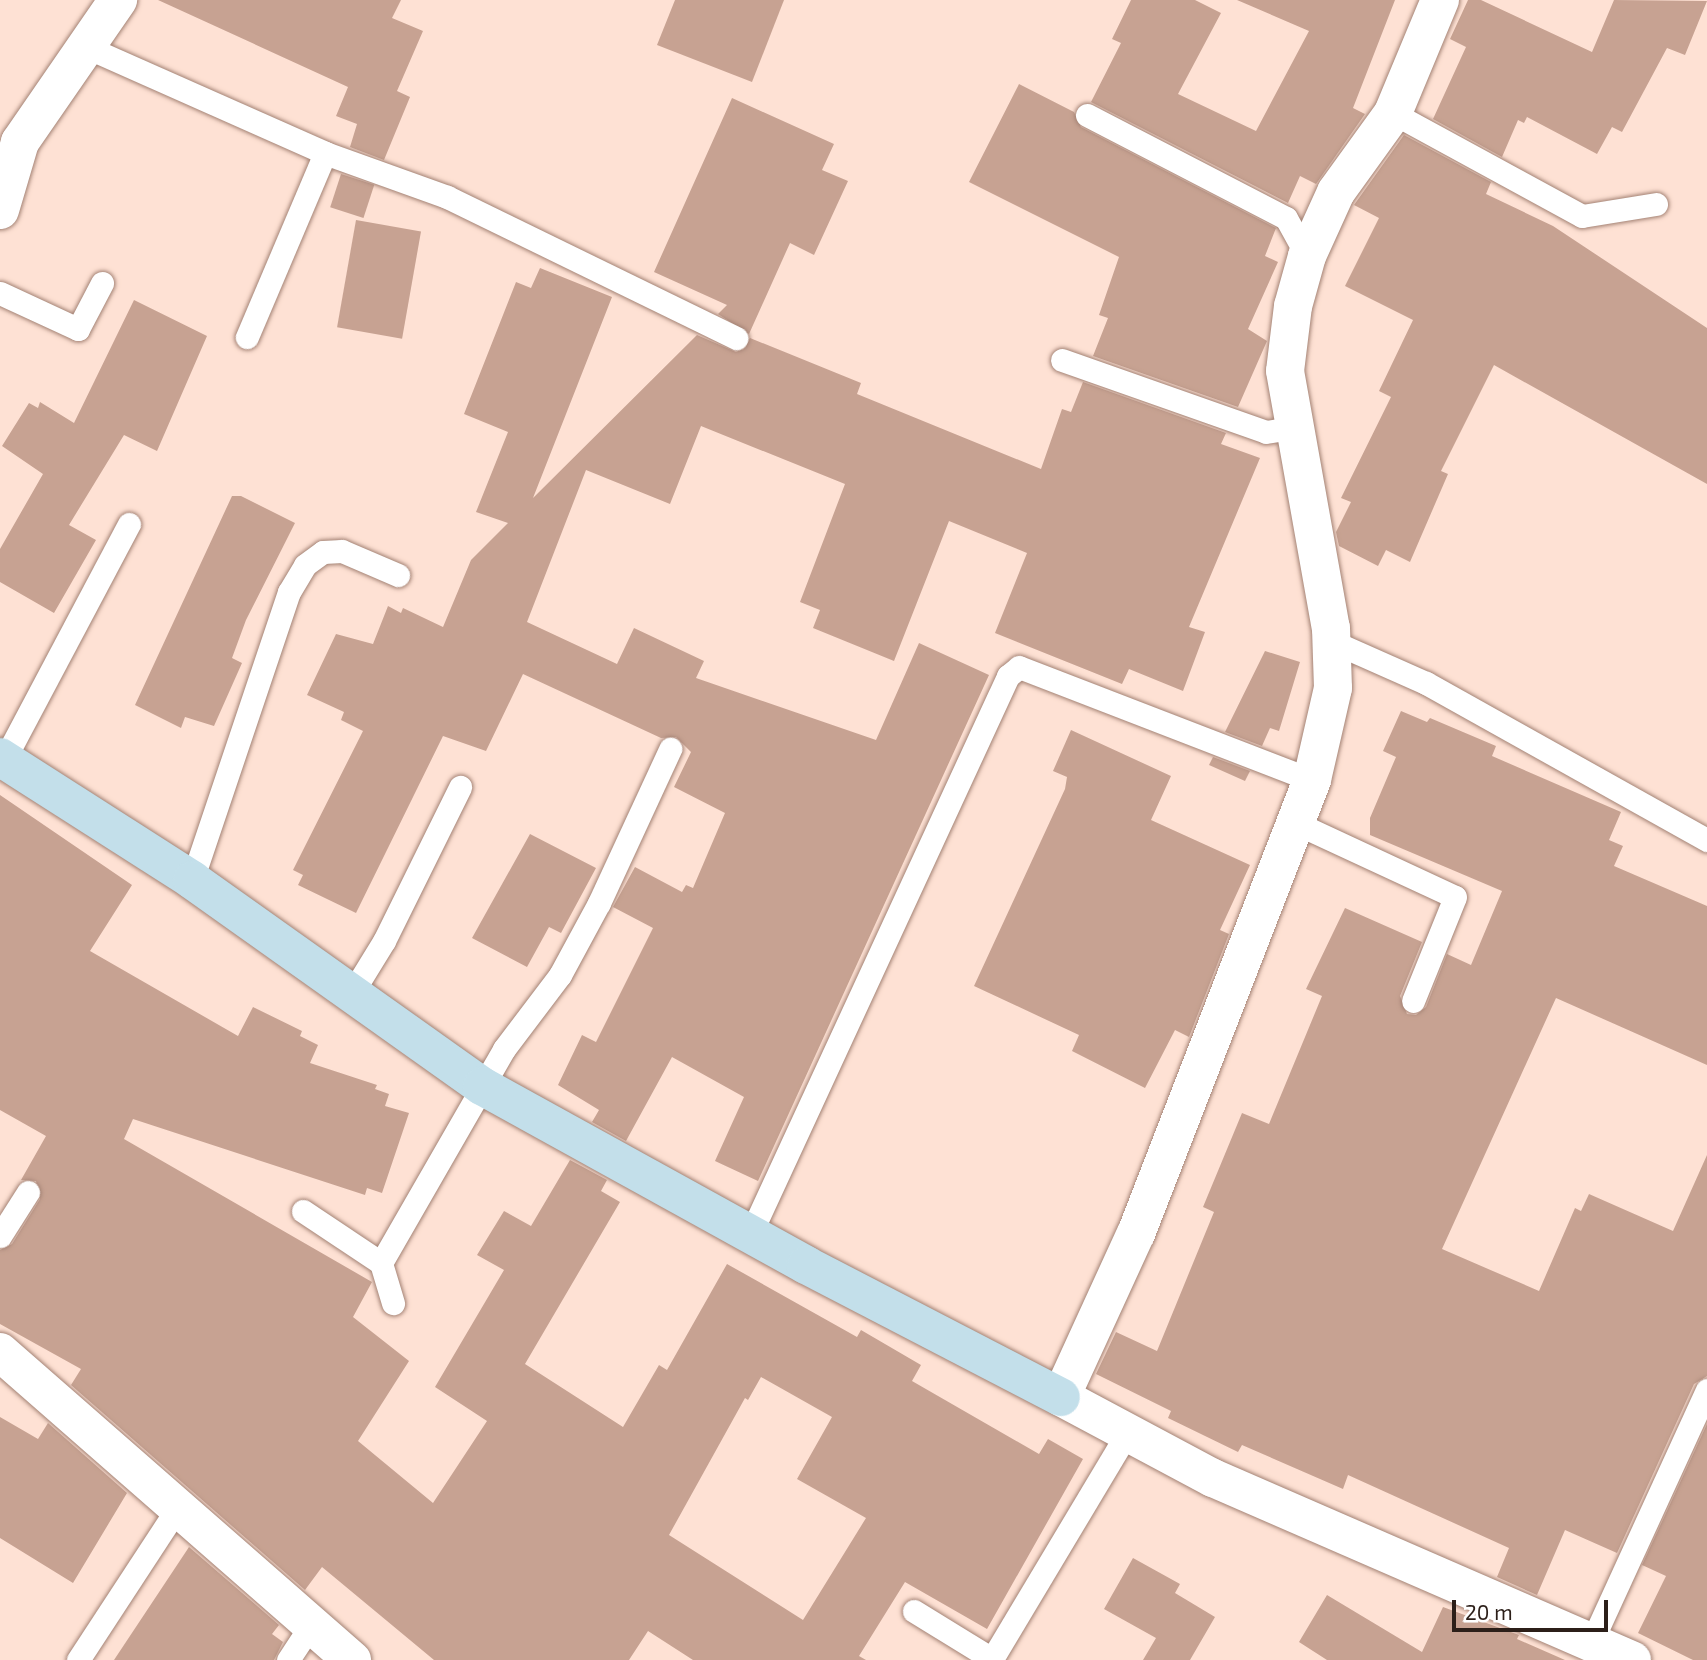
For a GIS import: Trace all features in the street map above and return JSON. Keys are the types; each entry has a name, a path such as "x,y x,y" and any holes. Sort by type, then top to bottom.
{"street":[{"path":"0,211 20,142 118,0"},
{"path":"1061,1397 1136,1233 1298,824 1312,780 1333,688 1331,641 1292,428 1285,371 1293,306 1307,256 1336,192 1393,113 1440,0"},
{"path":"2,758 191,880 482,1086 750,1235 1061,1397 1126,1435 1213,1478 1632,1660"},
{"path":"0,1352 352,1660"}],"lane":[{"path":"84,46 325,153 447,197 736,338"},
{"path":"1393,113 1582,216 1656,204"},
{"path":"1087,115 1286,218 1307,256"},
{"path":"247,337 325,153"},
{"path":"0,293 78,329 102,283"},
{"path":"1062,360 1266,432 1292,428"},
{"path":"2,758 129,524"},
{"path":"191,880 289,592 305,565 323,552 342,551 398,575"},
{"path":"1331,641 1426,683 1707,840"},
{"path":"750,1235 1008,676 1019,667 1312,780"},
{"path":"381,1263 504,1049 560,975 599,903 670,749"},
{"path":"352,993 384,942 460,787"},
{"path":"1298,824 1455,897 1413,1001"},
{"path":"0,1236 28,1192"},
{"path":"303,1211 381,1263 393,1303"},
{"path":"1592,1641 1707,1390"},
{"path":"914,1611 991,1659 1126,1435"},
{"path":"78,1660 178,1507"},
{"path":"288,1660 312,1625"}],"building":[{"path":"158,0 401,0 392,18 423,31 397,91 410,97 384,160 350,147 357,124 336,116 348,87"},
{"path":"675,0 784,0 752,82 657,45"},
{"path":"1131,0 1195,0 1221,13 1178,94 1256,131 1309,31 1237,0 1395,0 1353,108 1365,114 1316,184 1300,176 1288,203 1091,102 1121,43 1112,39"},
{"path":"1468,0 1481,0 1592,52 1614,0 1707,1 1685,55 1667,48 1622,132 1612,127 1597,154 1527,117 1524,123 1518,120 1502,157 1433,119 1466,47 1450,39"},
{"path":"1019,84 1074,112 1081,127 1276,228 1265,256 1278,262 1248,329 1267,341 1238,407 1093,356 1108,318 1099,315 1119,257 969,182"},
{"path":"732,98 834,144 822,170 848,181 814,255 790,243 749,334 718,314 727,305 654,272"},
{"path":"1404,135 1491,182 1486,194 1553,226 1707,328 1707,484 1494,365 1441,471 1448,474 1410,562 1386,550 1378,566 1339,546 1336,532 1351,502 1341,498 1391,397 1379,391 1413,320 1345,286 1379,218 1354,205"},
{"path":"341,174 374,185 363,218 330,207"},
{"path":"356,220 421,231 402,339 337,327"},
{"path":"540,268 612,297 533,498 697,335 736,352 744,349 750,338 861,383 857,394 1041,469 1062,409 1071,412 1083,382 1226,433 1221,444 1260,458 1189,627 1205,632 1183,691 1129,669 1122,684 995,633 1027,553 949,521 894,661 813,628 820,610 800,602 845,484 701,426 670,504 586,470 527,622 617,664 634,628 704,661 696,678 876,740 919,643 989,675 758,1181 715,1161 744,1097 672,1057 626,1141 592,1122 599,1110 558,1085 582,1035 596,1042 653,928 613,907 635,867 682,892 686,885 693,888 725,813 674,787 691,752 676,737 661,738 523,674 486,751 443,736 356,913 298,885 303,875 293,870 363,731 341,720 344,712 307,695 336,634 373,644 388,606 401,613 403,608 443,627 471,560 508,523 476,512 508,432 464,414 516,282 531,288"},
{"path":"134,300 207,336 157,451 124,435 69,525 96,540 54,613 0,582 0,549 43,474 2,446 29,403 38,408 40,402 74,423"},
{"path":"232,496 241,496 295,523 246,620 232,658 242,663 214,726 185,717 181,728 135,705"},
{"path":"1265,651 1300,662 1279,731 1270,728 1262,746 1225,732"},
{"path":"1401,711 1427,722 1430,718 1496,746 1492,756 1621,812 1609,840 1623,846 1614,866 1707,906 1707,1065 1556,998 1442,1249 1539,1291 1575,1208 1581,1211 1589,1194 1673,1231 1707,1155 1707,1376 1694,1384 1617,1553 1565,1530 1537,1595 1497,1577 1509,1548 1348,1475 1343,1489 1242,1445 1238,1452 1168,1418 1171,1411 1096,1374 1116,1332 1157,1351 1214,1212 1203,1207 1242,1113 1269,1124 1322,996 1306,989 1345,908 1422,942 1400,996 1407,1014 1416,1015 1426,1007 1447,954 1471,965 1502,891 1370,835 1370,818 1396,757 1383,751"},
{"path":"1071,730 1171,776 1151,820 1250,865 1220,930 1229,934 1189,1037 1175,1030 1145,1088 1072,1051 1079,1035 974,986 1065,789 1067,777 1053,771"},
{"path":"1213,757 1250,771 1245,781 1209,765"},
{"path":"0,795 132,885 90,951 238,1036 253,1007 302,1031 300,1036 318,1045 310,1063 377,1085 375,1089 389,1094 385,1106 409,1113 382,1193 367,1188 365,1195 133,1119 124,1139 372,1282 353,1317 409,1361 358,1441 433,1503 487,1421 435,1387 504,1270 477,1255 504,1211 531,1226 570,1160 607,1180 601,1191 620,1202 525,1364 623,1427 659,1365 667,1370 727,1264 857,1337 861,1330 921,1365 912,1381 1039,1454 1048,1439 1083,1459 987,1629 905,1582 859,1656 866,1660 693,1660 648,1631 629,1660 434,1660 322,1567 305,1590 71,1385 81,1369 0,1324 0,1250 12,1244 40,1199 36,1181 21,1180 46,1136 0,1110","holes":["761,1377 832,1417 797,1479 866,1518 803,1620 669,1535 745,1398 748,1400"]},
{"path":"530,834 596,868 561,933 549,927 527,967 472,938"},
{"path":"0,1417 38,1439 48,1423 127,1493 73,1583 0,1538"},
{"path":"1707,1424 1707,1660 1693,1660 1638,1633 1666,1576 1642,1565"},
{"path":"189,1547 279,1625 272,1634 283,1642 274,1660 114,1660"},
{"path":"1133,1558 1180,1584 1175,1593 1215,1617 1190,1660 1143,1660 1156,1638 1104,1609"},
{"path":"1327,1595 1422,1652 1443,1607 1519,1635 1517,1639 1565,1660 1327,1660 1299,1642"}]}
